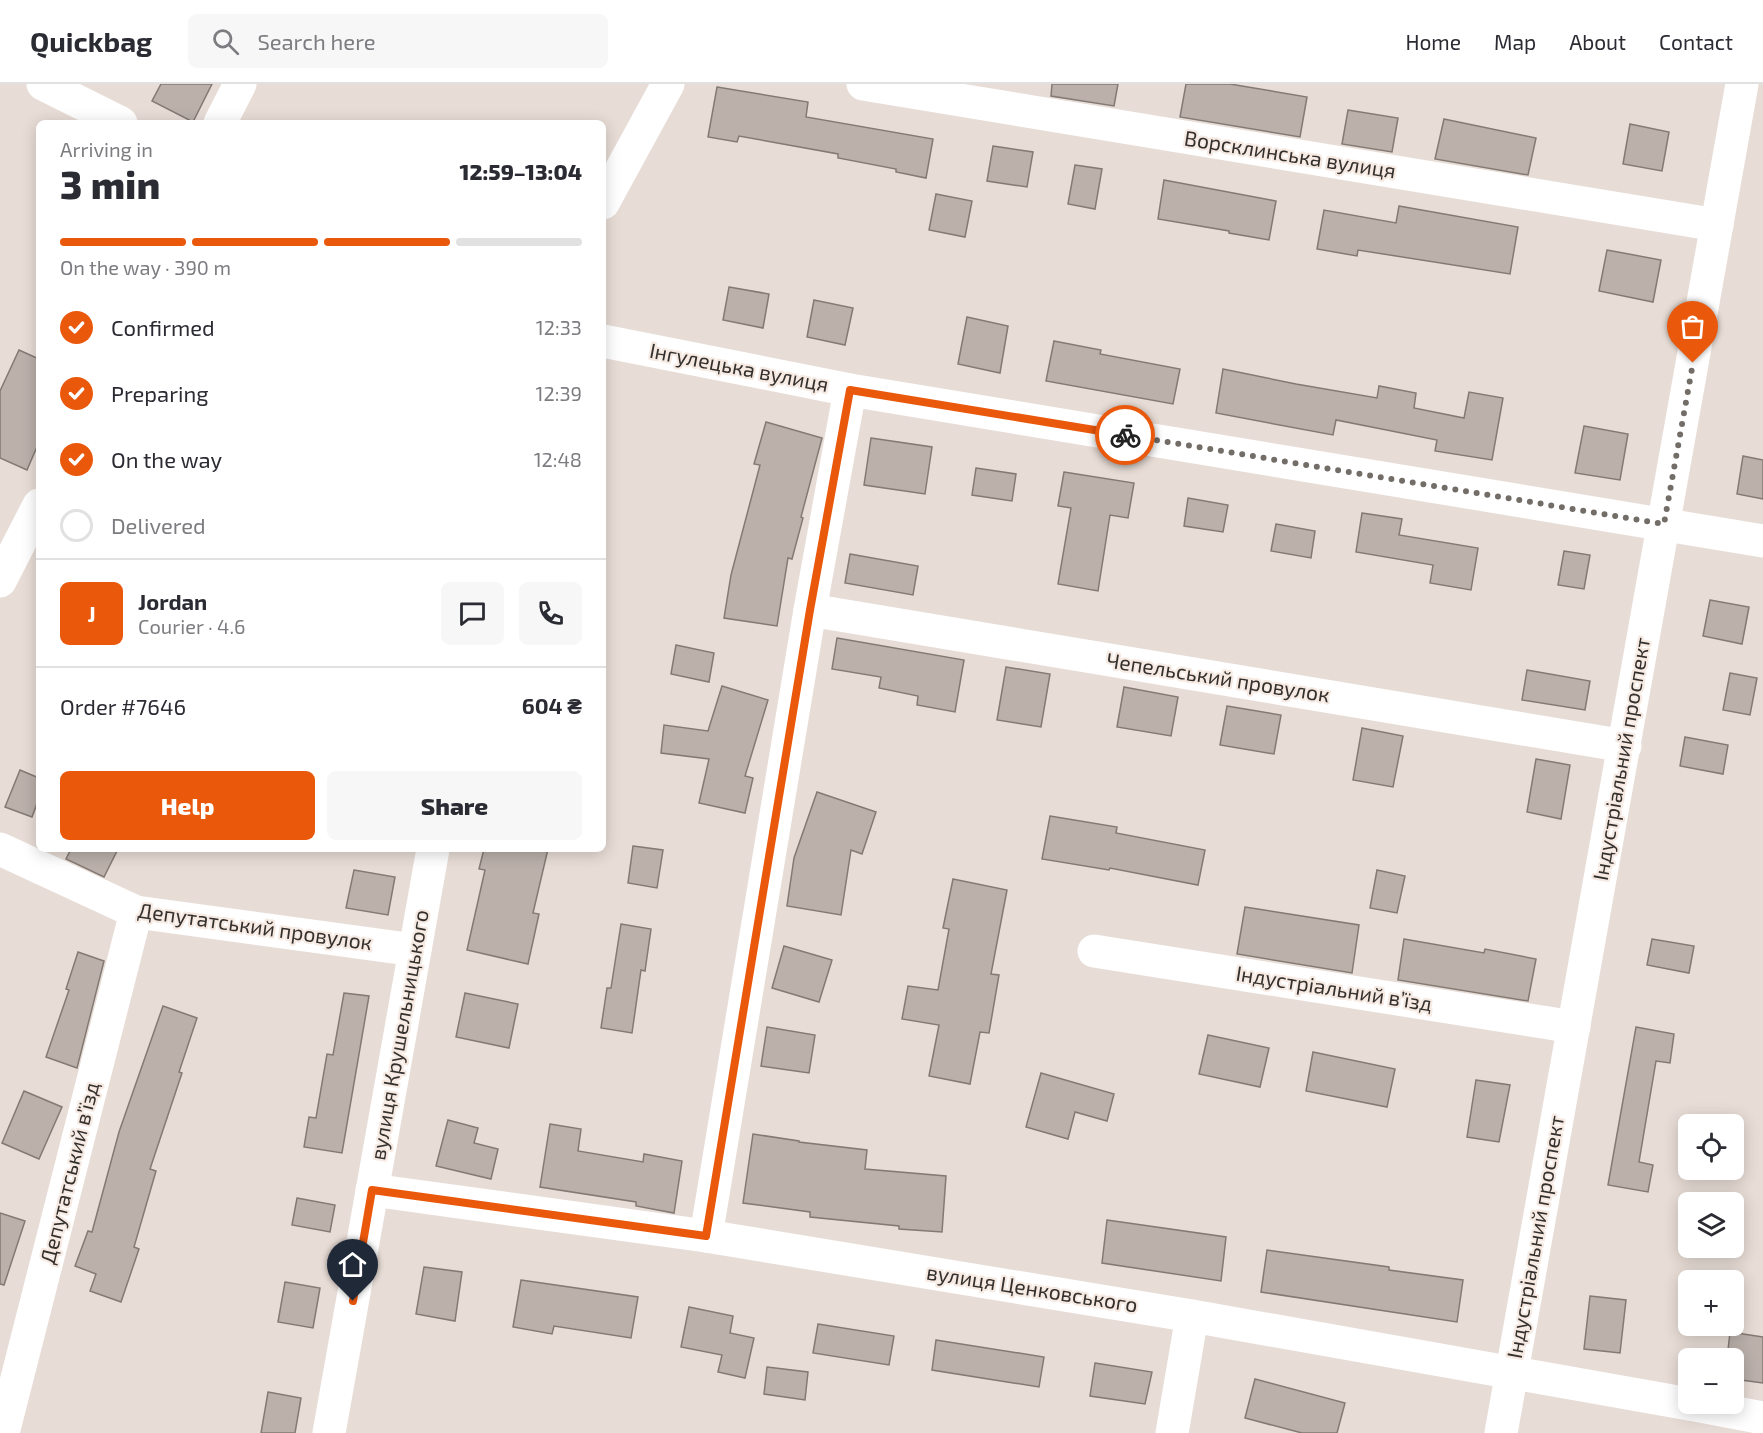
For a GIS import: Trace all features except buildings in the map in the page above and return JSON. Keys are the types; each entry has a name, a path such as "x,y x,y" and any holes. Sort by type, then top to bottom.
{"street":[{"path":"43,84 115,120"},
{"path":"222,120 240,84"},
{"path":"606,198 668,84"},
{"name":"Ворсклинська вулиця","path":"863,84 1717,225"},
{"name":"Індустріальний проспект","path":"1501,1433 1742,84"},
{"name":"Інгулецька вулиця","path":"606,342 850,390 1763,541"},
{"path":"706,1236 810,610 850,390"},
{"path":"0,581 36,513"},
{"name":"Чепельський провулок","path":"810,610 1625,746"},
{"name":"Депутатський провулок","path":"0,849 136,912 415,950"},
{"name":"вулиця Крушельницького","path":"329,1433 432,852"},
{"name":"Депутатський в’їзд","path":"3,1433 136,912"},
{"name":"Індустріальний в’їзд","path":"1094,951 1574,1027"},
{"name":"вулиця Ценковського","path":"372,1190 706,1236 1192,1316 1678,1402"},
{"path":"1172,1433 1192,1316"},
{"name":"вулиця Ценковського","path":"1742,1414 1763,1418"}],"way so far":[{"path":"1125,435 1664,524 1693,363"}],"route":[{"path":"353,1301 372,1190 706,1236 810,610 850,390 1125,435"}]}
